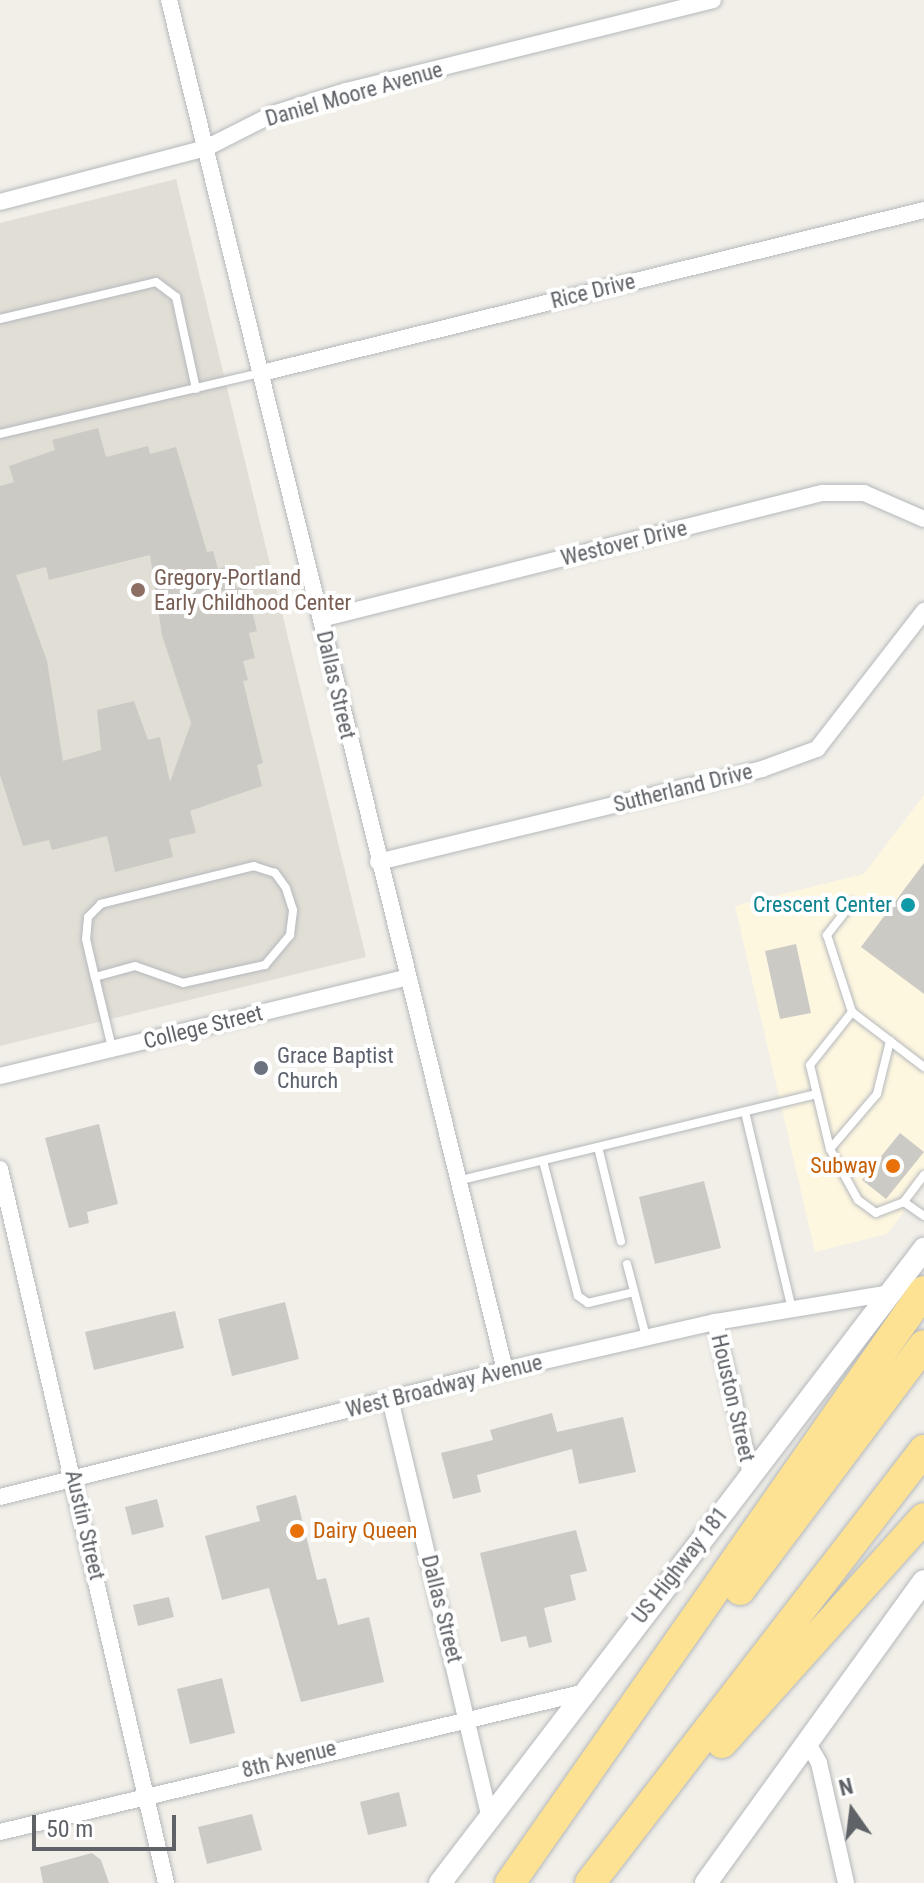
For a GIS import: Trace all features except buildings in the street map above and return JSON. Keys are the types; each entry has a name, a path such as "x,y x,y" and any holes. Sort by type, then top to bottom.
{"highway":[{"path":"510,1883 924,1291"},
{"path":"518,1883 924,1345"},
{"path":"590,1883 924,1450"},
{"path":"605,1883 799,1652 924,1518"}],"main road":[{"name":"US Highway 181","path":"440,1883 581,1693 924,1249"},
{"path":"706,1883 921,1590"}],"street":[{"name":"Dallas Street","path":"169,0 262,373 406,978 505,1370"},
{"name":"Daniel Moore Avenue","path":"0,202 206,148 273,114 346,91 713,0"},
{"name":"Rice Drive","path":"262,373 924,210"},
{"name":"Westover Drive","path":"321,619 822,493 864,493 924,519"},
{"name":"Sutherland Drive","path":"378,862 762,769 817,749 924,611"},
{"name":"College Street","path":"0,1076 406,978"},
{"name":"Austin Street","path":"0,1169 75,1479 166,1883"},
{"name":"West Broadway Avenue","path":"0,1497 505,1370 715,1322 891,1293"},
{"name":"Houston Street","path":"715,1322 751,1474"},
{"name":"Dallas Street","path":"390,1399 469,1716 490,1819"},
{"name":"8th Avenue","path":"0,1832 146,1793 469,1716 581,1693"},
{"path":"807,1742 819,1763 846,1883"}],"lane":[{"path":"0,319 156,282 176,297 196,389"},
{"path":"0,434 262,373"},
{"path":"95,977 135,966 183,983 265,965 290,935 293,910 286,888 275,873 254,866 101,904 88,917 86,939 112,1049"},
{"path":"852,903 827,935 852,1012 924,1067"},
{"path":"852,1012 810,1065 830,1149 858,1200 876,1213 904,1202 924,1175"},
{"path":"830,1149 877,1094 890,1041"},
{"path":"457,1181 817,1094"},
{"path":"745,1112 793,1309"},
{"path":"598,1147 621,1241"},
{"path":"543,1161 578,1296 588,1303 634,1292"},
{"path":"904,1202 924,1216"},
{"path":"627,1264 646,1338"}],"shaded area":[{"name":"Gregory-Portland Early Childhood Center","path":"176,179 366,957 0,1046 0,223"},
{"path":"924,795 924,1185 887,1234 815,1252 735,906 864,874"}],"place":[{"name":"Gregory-Portland Early Childhood Center","path":"138,590"},
{"name":"Crescent Center","path":"908,905"},
{"name":"Grace Baptist Church","path":"261,1068"},
{"name":"Subway","path":"893,1166"},
{"name":"Dairy Queen","path":"297,1531"}]}
